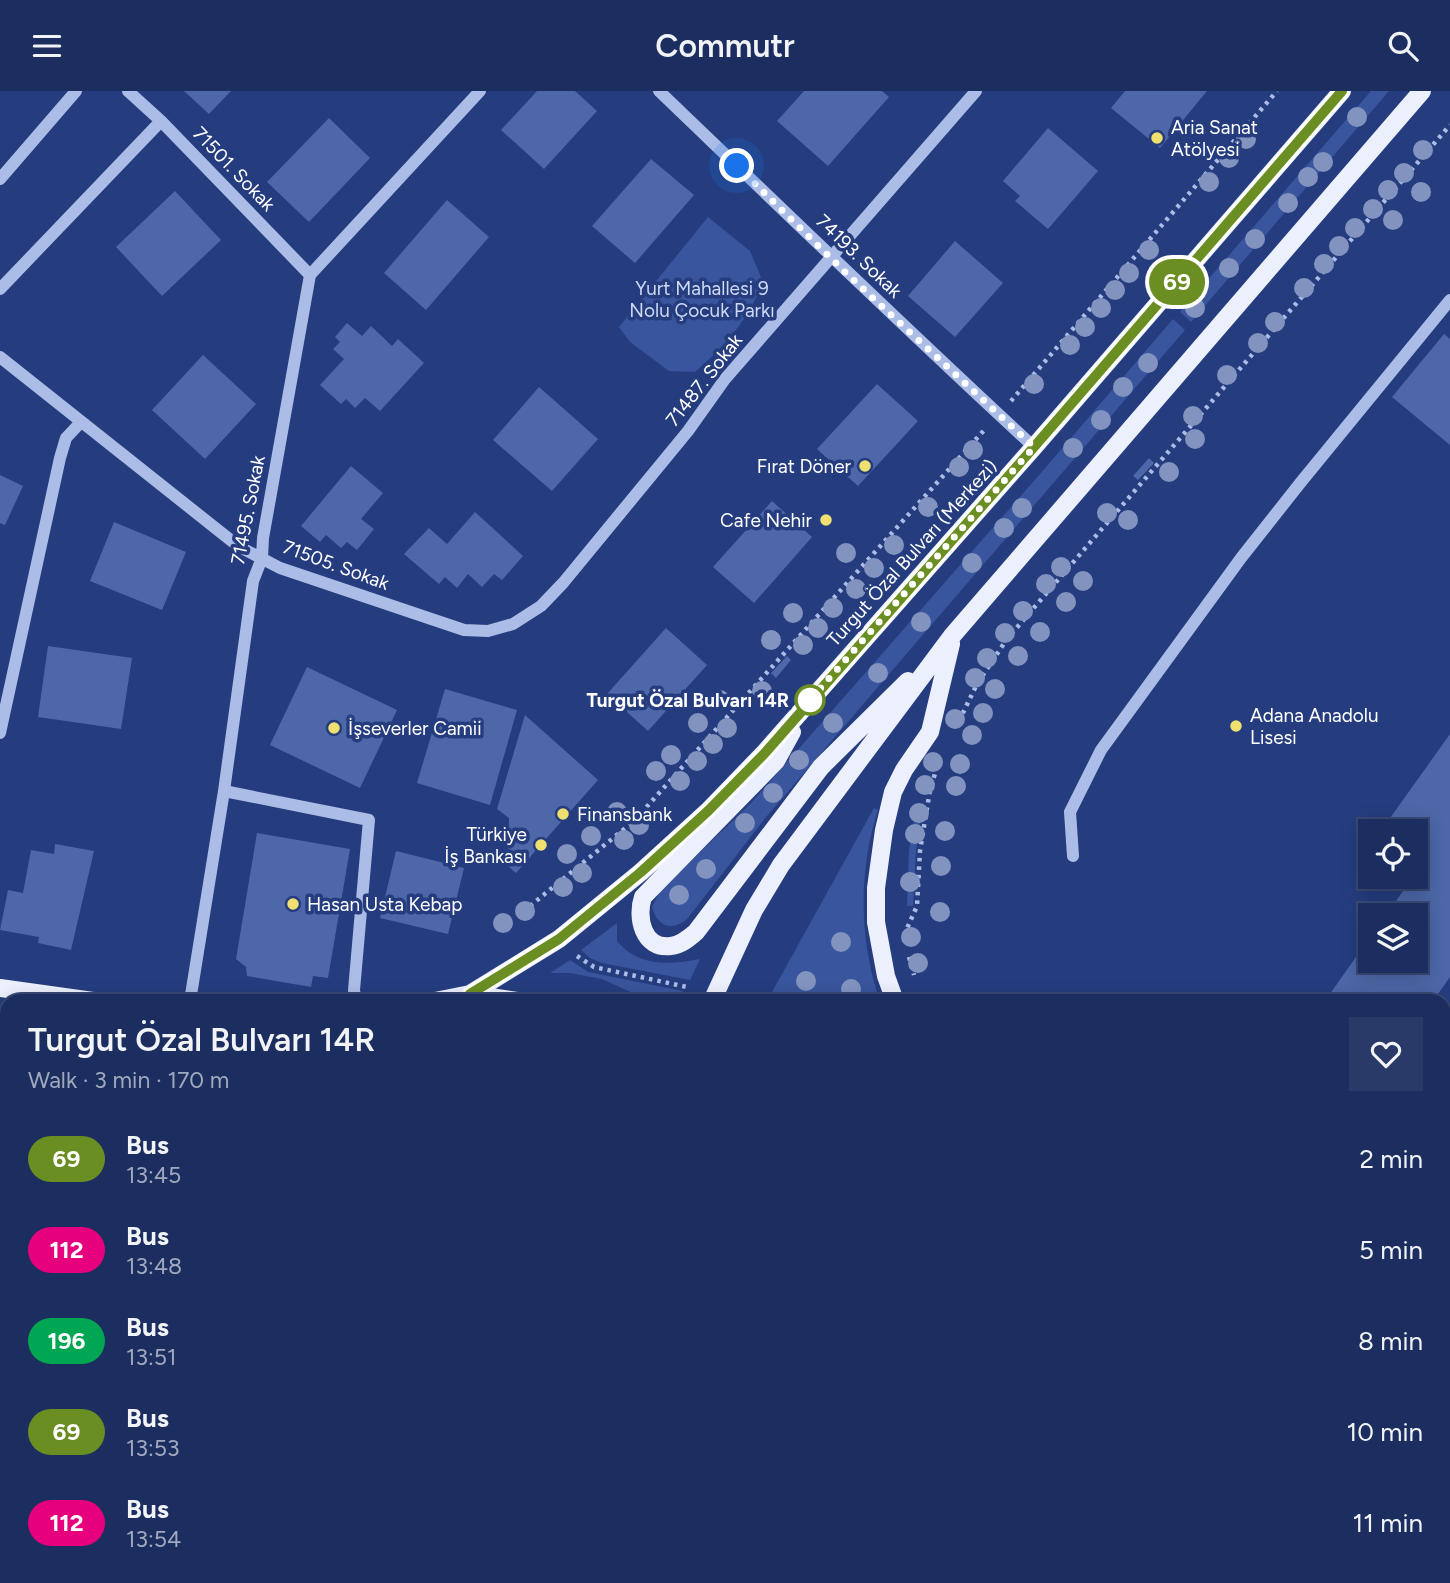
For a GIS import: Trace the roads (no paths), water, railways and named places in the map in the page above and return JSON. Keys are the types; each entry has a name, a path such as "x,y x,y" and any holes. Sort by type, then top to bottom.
{"main road":[{"name":"Turgut Özal Bulvarı (Merkezi)","path":"473,994 559,939 641,872 708,811 765,753 1342,91"},
{"path":"715,994 754,911 781,865 952,636 1422,91"},
{"path":"810,700 776,761 643,897 639,916 642,928 659,946 684,942 696,932 821,767 952,636"},
{"path":"892,994 886,976 876,922 876,888 884,830 893,792 904,770 930,732 952,636"},
{"path":"0,988 43,994"}],"street":[{"path":"0,179 76,91"},
{"name":"71501. Sokak","path":"128,91 161,121 310,275"},
{"path":"310,275 480,91"},
{"name":"74193. Sokak","path":"659,91 1034,447"},
{"name":"71487. Sokak","path":"513,624 541,607 563,583 688,431 725,379 976,91"},
{"path":"0,289 161,121"},
{"name":"71495. Sokak","path":"191,994 224,791 253,581 261,558 310,275"},
{"path":"1073,856 1070,813 1101,750 1267,525 1450,300"},
{"name":"71505. Sokak","path":"0,357 238,546 280,568 464,630 488,631 513,624"},
{"path":"0,733 60,457 66,439 81,422"},
{"path":"224,791 369,820 355,994"}],"place":[{"name":"Aria Sanat Atölyesi","path":"1157,138"},
{"name":"Fırat Döner","path":"865,466"},
{"name":"Cafe Nehir","path":"826,520"},
{"name":"Turgut Özal Bulvarı 14R","path":"810,700"},
{"name":"Adana Anadolu Lisesi","path":"1236,726"},
{"name":"İşseverler Camii","path":"334,728"},
{"name":"Finansbank","path":"563,814"},
{"name":"Türkiye İş Bankası","path":"541,845"},
{"name":"Hasan Usta Kebap","path":"293,904"}],"park label":[{"name":"Yurt Mahallesi 9 Nolu Çocuk Parkı","path":"702,299"}]}
